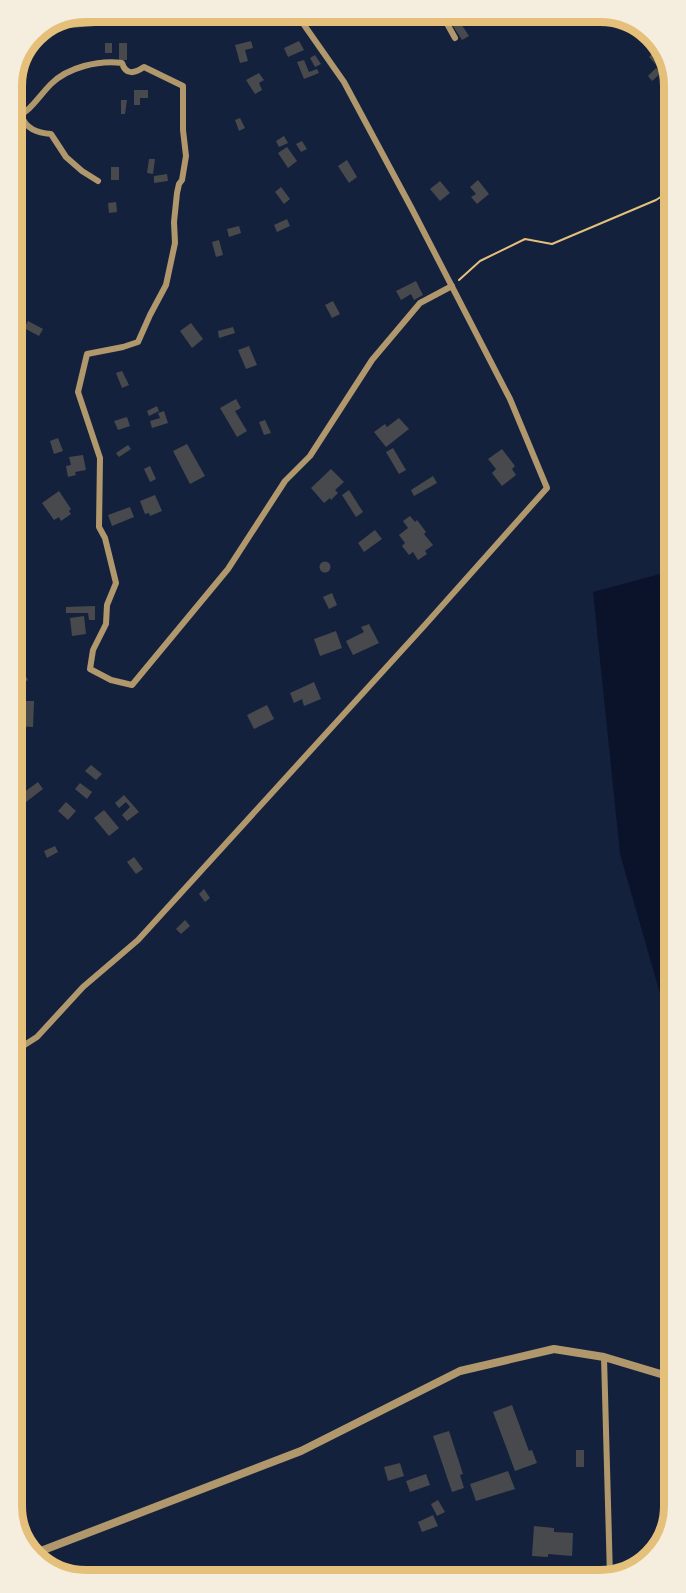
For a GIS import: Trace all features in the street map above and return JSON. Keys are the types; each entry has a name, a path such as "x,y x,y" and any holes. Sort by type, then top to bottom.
{"street":[{"path":"71,25 98,22"},
{"path":"22,1046 37,1037 83,987 138,940 547,488 510,399 452,286 344,82 302,22"},
{"path":"446,23 455,38"},
{"path":"23,113 37,102 53,82 70,70 92,65 122,63 128,72 144,67 183,86 186,156 177,193 174,222 175,243 166,285 138,342 87,354 78,392 100,458 99,527 105,538 116,583 107,605 106,624 93,650 90,669 111,680 132,685 228,569 285,481 310,456 372,360 420,303 452,286"},
{"path":"23,122 29,128 42,134 51,134 66,157 98,181"},
{"path":"40,1551 301,1451 460,1371 554,1349 604,1357 664,1375"},
{"path":"604,1357 610,1569"}],"path":[{"path":"452,286 480,261 525,239 552,244 664,195"}],"water":[{"path":"664,573 664,1008 620,854 593,592"}],"building":[{"path":"460,23 469,36 462,40 453,26"},
{"path":"251,41 253,48 245,50 248,61 240,63 235,45"},
{"path":"299,41 304,50 288,57 284,48"},
{"path":"105,43 112,43 112,53 105,53"},
{"path":"119,43 127,43 127,60 119,60"},
{"path":"654,52 660,65 658,67 649,57"},
{"path":"315,55 321,64 315,67 310,58"},
{"path":"304,60 309,72 317,69 319,73 304,79 297,62"},
{"path":"656,68 661,73 652,81 648,76"},
{"path":"259,73 264,80 259,83 262,90 255,94 246,80"},
{"path":"134,90 148,90 148,98 140,98 140,105 134,105"},
{"path":"121,100 127,100 125,114 121,114"},
{"path":"240,118 245,128 239,131 235,120"},
{"path":"284,136 288,143 279,147 276,141"},
{"path":"302,141 307,149 301,152 296,144"},
{"path":"287,147 297,161 288,168 278,153"},
{"path":"149,159 155,159 153,174 147,173"},
{"path":"347,160 357,177 349,183 338,166"},
{"path":"111,167 119,167 119,180 111,180"},
{"path":"167,174 168,181 154,183 154,176"},
{"path":"478,180 489,194 477,204 471,197 476,194 470,187"},
{"path":"440,181 450,193 440,201 430,189"},
{"path":"281,187 290,199 284,204 275,192"},
{"path":"116,202 117,212 109,213 108,203"},
{"path":"287,219 290,226 277,232 274,225"},
{"path":"239,226 241,233 229,237 227,229"},
{"path":"219,240 223,255 216,257 212,242"},
{"path":"416,281 423,295 414,300 411,294 401,300 396,291"},
{"path":"333,301 340,314 332,318 325,305"},
{"path":"28,321 43,329 39,336 24,328"},
{"path":"191,323 203,339 192,348 180,331"},
{"path":"233,327 235,333 219,338 218,331"},
{"path":"249,346 257,365 246,369 238,350"},
{"path":"122,371 129,385 122,388 116,373"},
{"path":"236,399 241,408 235,411 247,431 237,437 220,408"},
{"path":"157,406 159,411 149,416 147,411"},
{"path":"164,411 168,423 152,428 150,421 160,418 158,413"},
{"path":"127,417 130,426 118,430 114,421"},
{"path":"399,418 409,429 386,447 374,432 385,424 387,427"},
{"path":"265,420 271,433 264,435 259,422"},
{"path":"58,438 63,451 54,454 50,441"},
{"path":"187,444 205,476 190,484 173,451"},
{"path":"128,445 131,449 119,457 116,453"},
{"path":"393,448 406,470 399,474 386,452"},
{"path":"502,449 515,466 512,469 516,475 502,486 492,473 496,469 488,459"},
{"path":"83,455 86,470 75,472 76,475 68,477 66,466 71,465 69,457"},
{"path":"150,466 156,479 150,482 144,469"},
{"path":"331,469 344,482 335,490 338,493 324,503 311,488"},
{"path":"433,476 437,483 414,496 411,490"},
{"path":"349,490 363,512 356,517 342,495"},
{"path":"59,491 71,509 69,511 71,514 61,521 59,517 54,520 42,503"},
{"path":"155,495 162,511 150,516 149,513 145,514 140,501"},
{"path":"130,507 134,517 112,526 108,515"},
{"path":"410,516 415,522 417,520 433,545 425,551 427,554 418,560 413,552 409,555 402,546 405,543 399,535 408,528 403,521"},
{"path":"375,530 382,539 364,552 358,543"},
{"path":"325,561 331,567 325,573 319,567"},
{"path":"332,593 337,605 329,609 323,597"},
{"path":"95,606 95,620 89,620 88,613 66,613 66,607"},
{"path":"84,616 86,634 72,636 70,618"},
{"path":"369,624 379,643 353,655 346,641 364,632 361,627"},
{"path":"336,631 342,648 320,656 314,639"},
{"path":"23,671 28,680 23,683"},
{"path":"314,682 321,699 304,706 302,699 294,703 290,693"},
{"path":"23,701 34,701 33,727 23,726"},
{"path":"267,705 274,719 254,729 247,715"},
{"path":"91,765 102,774 96,780 85,771"},
{"path":"38,782 43,789 26,802 23,793"},
{"path":"80,783 92,792 87,799 75,789"},
{"path":"124,795 139,812 127,821 122,815 130,807 126,802 119,808 115,803"},
{"path":"66,802 76,811 68,820 58,811"},
{"path":"104,810 119,828 109,836 94,818"},
{"path":"55,846 58,852 47,858 44,851"},
{"path":"134,857 143,869 136,874 127,862"},
{"path":"204,889 210,898 205,902 199,894"},
{"path":"185,920 190,926 181,934 176,929"},
{"path":"512,1405 529,1451 532,1450 537,1463 515,1471 493,1412"},
{"path":"449,1431 463,1474 460,1475 464,1488 452,1492 433,1436"},
{"path":"576,1450 584,1450 584,1467 576,1467"},
{"path":"400,1463 404,1476 388,1481 384,1467"},
{"path":"508,1471 515,1489 476,1501 470,1484"},
{"path":"426,1474 430,1485 410,1492 406,1481"},
{"path":"438,1500 445,1512 437,1516 431,1504"},
{"path":"433,1515 438,1526 422,1532 418,1522"},
{"path":"534,1526 554,1528 554,1532 573,1533 572,1556 548,1554 548,1557 532,1556"}]}
